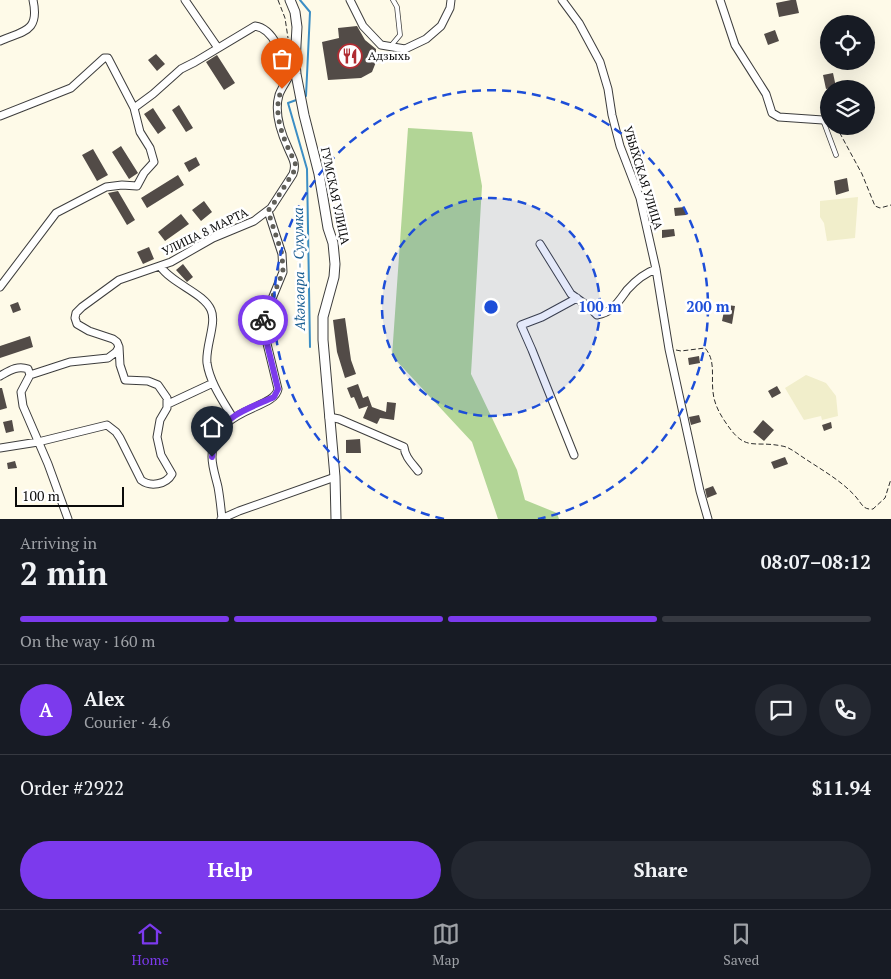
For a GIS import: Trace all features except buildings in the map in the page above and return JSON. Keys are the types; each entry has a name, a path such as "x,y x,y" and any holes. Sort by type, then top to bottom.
{"street":[{"path":"0,41 30,29 34,16 33,0"},
{"path":"134,108 181,69 218,48 185,0"},
{"name":"ГУМСКАЯ УЛИЦА","path":"290,0 298,27 296,74 319,174 328,228 333,243 335,264 334,277 323,317 323,340 335,477 336,519"},
{"path":"350,0 363,26 381,45 405,49 426,39 440,26 450,8 451,0"},
{"name":"УБЫХСКАЯ УЛИЦА","path":"562,0 579,23 600,62 608,89 620,146 645,214 670,348 700,491 708,519"},
{"path":"720,0 735,45 766,94 772,113 779,117 820,120"},
{"name":"УЛИЦА 8 МАРТА","path":"119,347 113,339 82,328 77,324 76,313 92,298 120,280 183,257 213,238 246,226 268,211 296,168 278,116 279,95 288,78 276,45 269,33 262,27 255,26 218,48"},
{"path":"0,116 71,88 104,58 108,58 134,108 140,132 150,148 154,162 144,173 137,186 106,187 56,213 0,287"},
{"path":"268,211 282,254 283,272 262,323 278,389 274,397 233,418 222,427 216,436 212,457 222,519 239,511 335,477"},
{"path":"540,244 571,294 597,315 610,311 638,280 656,269"},
{"path":"160,266 168,276 206,302 212,311 214,317 209,336 207,362 213,383 233,418"},
{"path":"574,455 521,325 542,317 577,298"},
{"path":"30,375 70,362 108,358 119,347"},
{"path":"0,448 38,442 107,425 120,438 142,480 146,484 156,484 170,478 172,474 161,455 157,437 160,420 167,408 167,398 158,385 148,381 125,380 120,365 119,347"},
{"path":"0,376 14,368 28,368 30,375 21,392 23,406 68,519"},
{"path":"168,404 213,383"},
{"path":"330,417 404,446 404,452 418,471"}],"lane":[{"path":"390,47 400,35 398,7 393,0"},
{"path":"829,135 836,155"}],"path":[{"path":"841,135 862,174 876,206 880,208 891,205"},
{"path":"670,348 681,351 705,348 711,356 713,393 718,410 737,437 754,445 782,446 790,449 833,477 856,497 862,507 868,510 873,509 884,498 891,479"}],"shaded area":[{"path":"858,197 855,238 827,241 824,223 820,217 820,201"},
{"path":"806,375 826,383 836,396 838,416 822,420 821,416 804,420 785,388"}],"green space":[{"path":"408,128 472,132 482,186 471,374 517,470 525,500 557,513 559,519 498,519 472,442 392,356"}],"waterway":[{"name":"Аҟәкәара - Сухумка","path":"300,0 310,12 306,96 303,97"},
{"name":"Аҟәкәара - Сухумка","path":"299,99 288,103 307,169 310,347"}],"way so far":[{"path":"263,320 283,272 282,254 268,211 296,168 287,147 278,116 279,95 282,89"}],"place":[{"name":"Адзыхь","path":"350,56"}],"route":[{"path":"212,457 216,436 228,421 274,397 277,393 278,389 262,323 263,320"}]}
